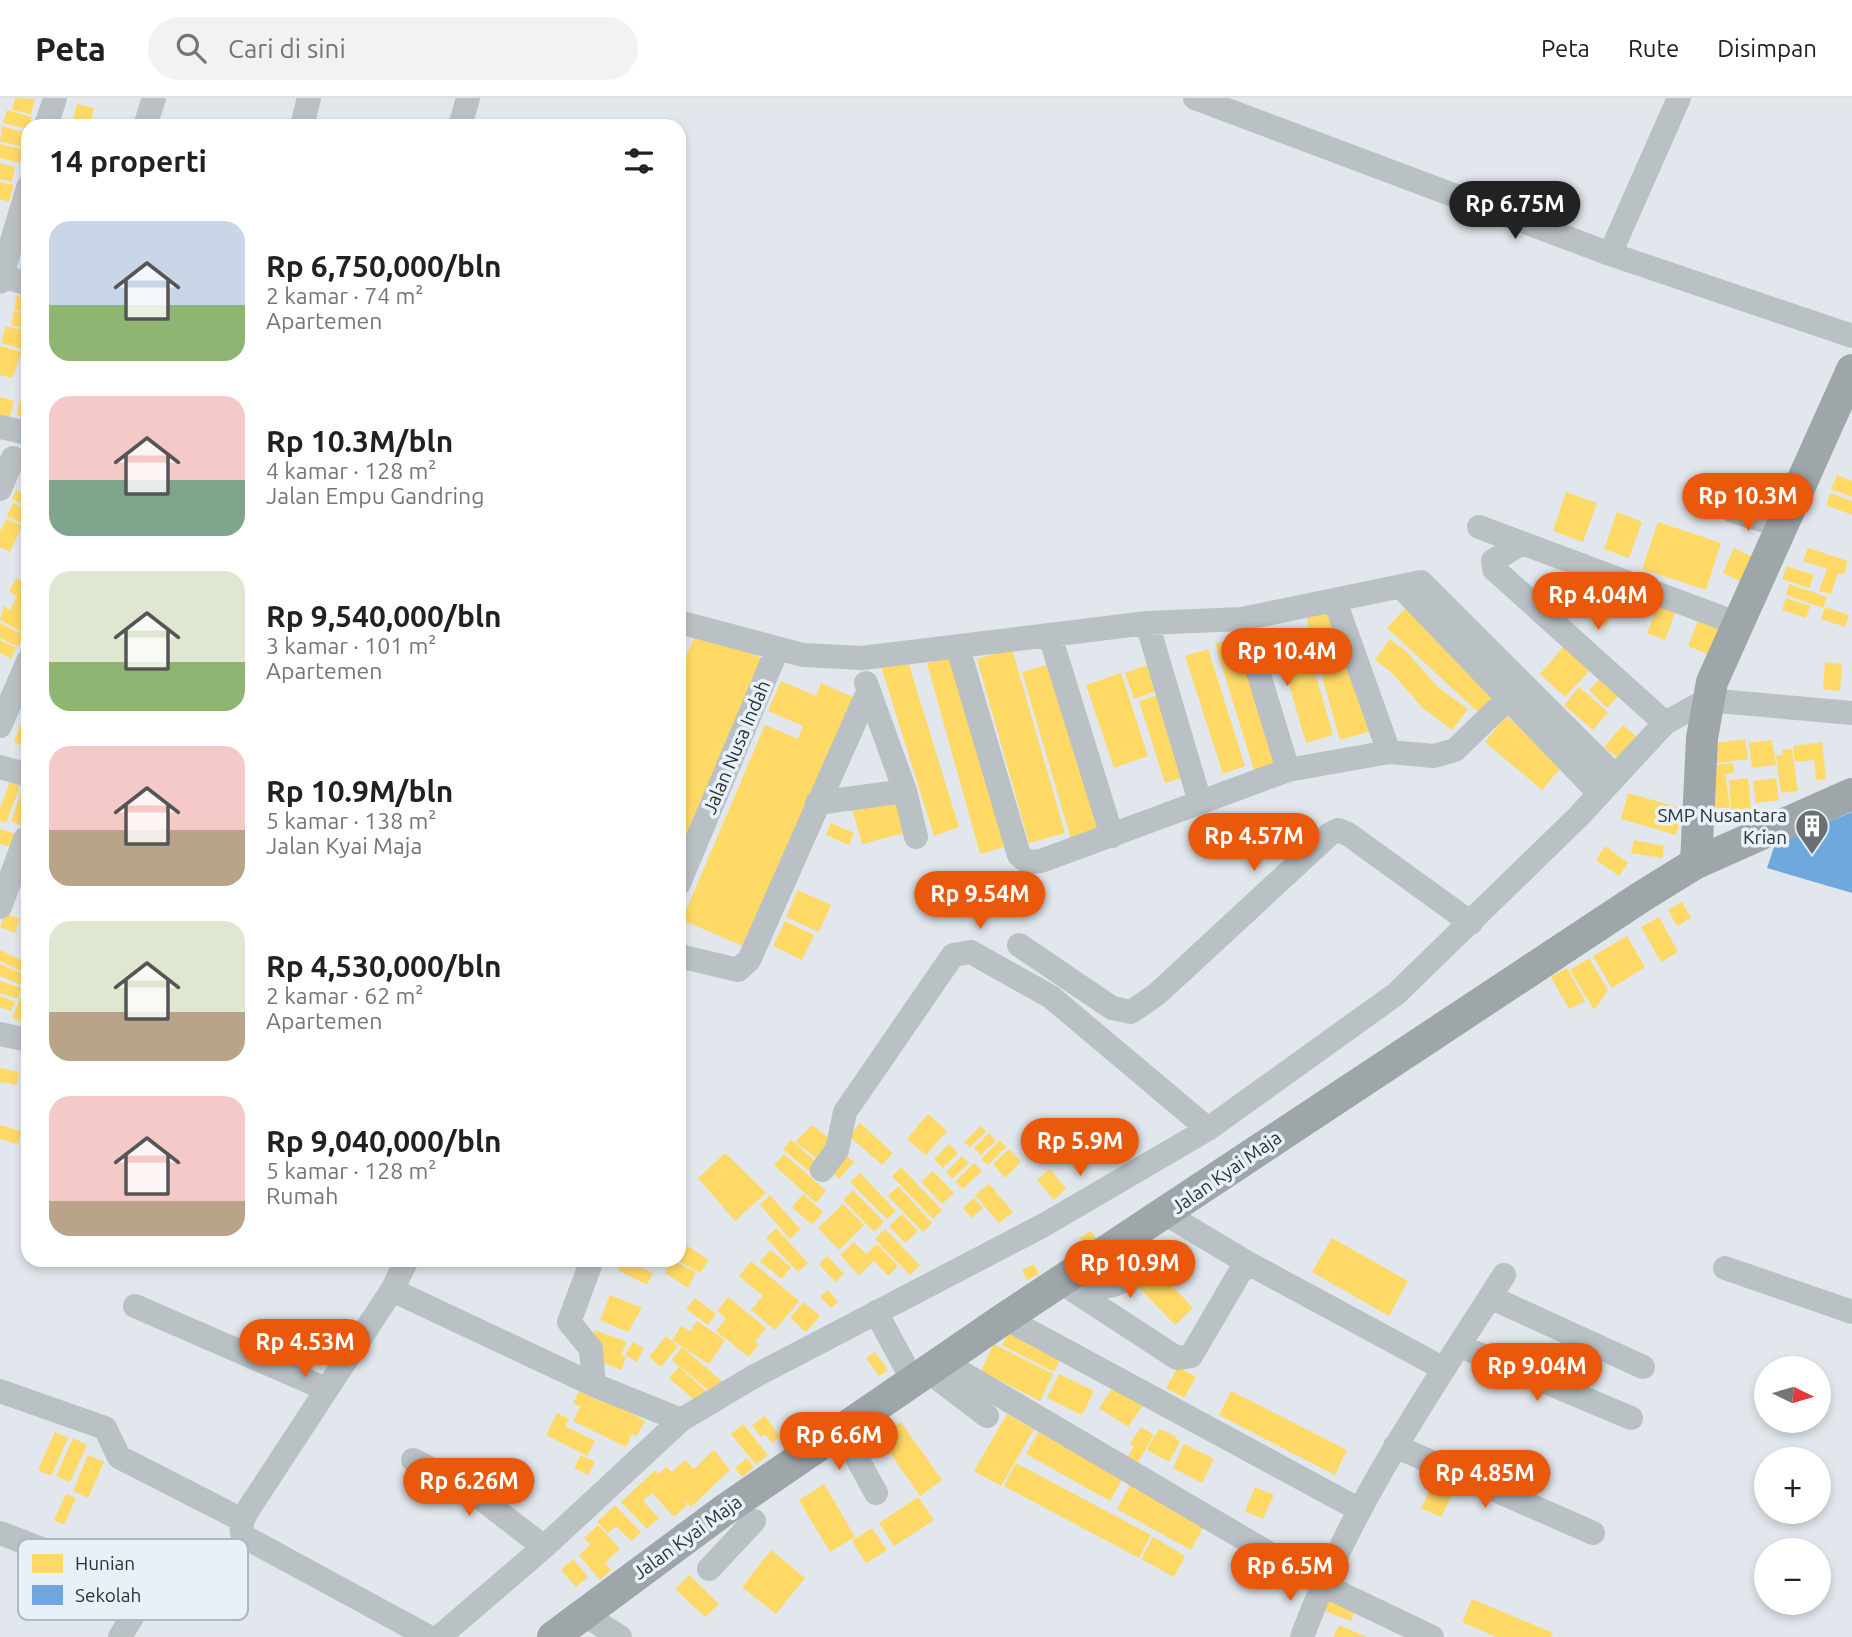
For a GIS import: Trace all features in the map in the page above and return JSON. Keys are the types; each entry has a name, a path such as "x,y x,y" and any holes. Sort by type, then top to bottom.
{"main road":[{"path":"1696,863 1705,717 1736,623 1848,387"},
{"name":"Jalan Kyai Maja","path":"553,1637 723,1511 1004,1318 1696,863 1852,794"}],"street":[{"path":"48,119 55,98"},
{"path":"304,119 309,98"},
{"path":"462,119 468,98"},
{"path":"1195,98 1610,254 1852,336"},
{"path":"1610,254 1679,98"},
{"path":"10,267 9,220 21,199"},
{"path":"0,427 21,432"},
{"path":"0,489 14,458"},
{"path":"1733,511 1780,526"},
{"path":"1479,527 1736,623"},
{"path":"1520,544 1493,561 1494,569 1665,723"},
{"path":"686,624 777,650 803,655 862,658 1147,623 1242,619 1411,584 1606,784"},
{"path":"1335,601 1389,752"},
{"path":"1242,619 1288,770"},
{"path":"1147,623 1200,802"},
{"path":"1050,636 1112,836"},
{"path":"958,648 1019,855 1028,862 1112,836 1288,770 1389,752 1444,755 1455,750 1516,691"},
{"name":"Jalan Nusa Indah","path":"686,866 777,650"},
{"path":"862,658 868,692 905,791 916,836"},
{"path":"0,726 21,677"},
{"path":"686,958 738,970 749,960 868,692"},
{"path":"439,1637 544,1547 681,1420 753,1377 884,1327 1044,1225 1208,1129 1396,994 1471,923 1665,723 1705,717 1852,713"},
{"path":"0,767 21,773"},
{"path":"817,803 905,791"},
{"path":"1019,945 1112,1008 1131,1013 1157,994 1338,830 1348,834 1471,923"},
{"path":"0,907 21,850"},
{"path":"822,1170 837,1150 845,1112 953,955 971,952 1051,998 1208,1129"},
{"path":"0,1034 21,1039"},
{"path":"1154,1221 1246,1262 1444,1369"},
{"path":"1064,1279 1177,1358 1185,1359 1191,1356 1246,1262"},
{"path":"404,1267 392,1290 242,1520 243,1536 429,1637"},
{"path":"589,1267 569,1322 591,1349 594,1385"},
{"path":"1725,1268 1852,1312"},
{"path":"1302,1637 1321,1584 1358,1509 1504,1275"},
{"path":"392,1290 594,1385 681,1420"},
{"path":"1490,1297 1643,1367"},
{"path":"135,1306 326,1390"},
{"path":"1004,1318 1358,1509"},
{"path":"884,1327 928,1371 987,1416"},
{"path":"1460,1346 1631,1418"},
{"path":"928,1371 1321,1584 1432,1637"},
{"path":"0,1391 105,1428 119,1457 242,1520"},
{"path":"841,1429 876,1493"},
{"path":"1395,1446 1593,1533"},
{"path":"413,1460 466,1487 544,1547"},
{"path":"723,1511 736,1540"},
{"path":"709,1569 754,1521"},
{"path":"0,1533 18,1540"},
{"path":"583,1614 620,1637"},
{"path":"120,1637 130,1620"}],"building: Hunian":[{"path":"15,98 35,99 31,114 12,110"},
{"path":"77,104 94,108 91,119 73,119"},
{"path":"7,110 32,117 21,119 21,127 3,123"},
{"path":"2,126 21,132 21,147 0,141"},
{"path":"0,144 21,149 20,163 0,158"},
{"path":"0,163 15,167 12,182 0,179"},
{"path":"0,182 14,185 9,202 0,199"},
{"path":"17,295 21,296 21,311 14,309"},
{"path":"14,311 21,313 21,327 11,325"},
{"path":"6,326 21,330 21,349 1,343"},
{"path":"0,346 21,352 12,378 0,375"},
{"path":"0,397 14,401 9,420 0,418"},
{"path":"20,401 21,401 21,416 17,415"},
{"path":"1837,475 1852,481 1852,497 1831,489"},
{"path":"16,490 21,492 21,504 12,499"},
{"path":"1566,492 1597,503 1583,542 1553,531"},
{"path":"1830,493 1852,501 1852,515 1826,505"},
{"path":"13,503 21,507 21,523 7,516"},
{"path":"1617,512 1642,522 1629,558 1604,549"},
{"path":"7,519 21,526 10,552 0,547 0,531"},
{"path":"1658,522 1721,543 1706,590 1642,569"},
{"path":"1734,548 1759,560 1748,585 1723,573"},
{"path":"1808,548 1848,561 1844,574 1838,573 1831,594 1819,591 1827,569 1803,561"},
{"path":"1787,566 1814,575 1809,588 1782,579"},
{"path":"16,578 21,581 21,631 0,620 4,606 10,610 17,596 9,592"},
{"path":"1607,581 1623,588 1606,626 1590,619"},
{"path":"1789,584 1827,597 1823,608 1786,595"},
{"path":"1786,598 1810,606 1806,618 1782,610"},
{"path":"1660,601 1677,608 1665,640 1647,633"},
{"path":"1408,605 1499,690 1478,712 1387,628"},
{"path":"1825,607 1849,615 1845,627 1821,619"},
{"path":"1330,609 1337,636 1313,643 1306,615"},
{"path":"1701,613 1725,623 1712,656 1688,646"},
{"path":"0,623 21,634 18,647 0,638"},
{"path":"697,631 771,662 686,866 686,657"},
{"path":"1240,636 1279,762 1254,770 1215,644"},
{"path":"1390,639 1406,651 1438,687 1468,709 1452,730 1423,708 1391,672 1375,660"},
{"path":"0,640 16,648 11,659 0,653"},
{"path":"1347,643 1371,731 1340,740 1315,652"},
{"path":"1565,645 1591,669 1565,697 1540,674"},
{"path":"1012,649 1065,833 1029,843 977,659"},
{"path":"1208,649 1245,766 1223,774 1185,656"},
{"path":"1309,652 1333,735 1306,743 1282,660"},
{"path":"906,655 959,827 934,836 880,663"},
{"path":"955,655 1007,846 980,854 927,663"},
{"path":"1057,662 1106,829 1071,839 1022,672"},
{"path":"1825,662 1842,664 1840,691 1823,689"},
{"path":"1147,665 1156,691 1134,699 1125,673"},
{"path":"1121,673 1148,756 1114,768 1086,685"},
{"path":"1605,674 1622,692 1607,708 1589,690"},
{"path":"781,681 816,696 821,683 859,700 752,950 686,922 686,911 765,725 798,739 803,726 768,711"},
{"path":"1579,687 1608,712 1593,730 1564,705"},
{"path":"1162,694 1188,776 1165,783 1139,701"},
{"path":"1506,716 1563,765 1542,790 1485,742"},
{"path":"21,724 21,745 14,742"},
{"path":"1623,725 1637,737 1619,759 1604,747"},
{"path":"1745,739 1748,759 1717,763 1715,743"},
{"path":"1772,740 1776,765 1752,768 1749,743"},
{"path":"1822,742 1826,779 1816,780 1814,760 1795,762 1793,746"},
{"path":"1792,749 1798,791 1781,793 1776,756 1783,755 1782,750"},
{"path":"1733,763 1734,773 1725,774 1730,807 1714,809 1708,766"},
{"path":"1748,778 1751,809 1731,810 1729,780"},
{"path":"1776,778 1779,800 1756,803 1753,781"},
{"path":"10,782 20,786 6,823 0,821 0,808"},
{"path":"21,793 21,825 11,821"},
{"path":"1628,793 1684,809 1676,835 1621,819"},
{"path":"899,796 908,832 862,844 852,808"},
{"path":"831,823 854,833 849,845 826,835"},
{"path":"0,829 20,835 16,848 0,844"},
{"path":"1634,840 1664,846 1662,858 1631,853"},
{"path":"1605,846 1628,863 1619,876 1596,860"},
{"path":"798,890 831,905 819,932 786,917"},
{"path":"1682,902 1691,918 1677,926 1668,910"},
{"path":"5,913 20,919 15,933 0,927"},
{"path":"1659,917 1678,952 1661,962 1641,927"},
{"path":"785,921 814,935 802,960 773,946"},
{"path":"1627,936 1645,967 1612,988 1593,956"},
{"path":"0,950 21,960 21,971 0,961"},
{"path":"1589,958 1608,990 1594,1010 1570,970"},
{"path":"0,964 21,973 21,985 0,976"},
{"path":"1567,968 1585,1001 1569,1009 1551,977"},
{"path":"0,981 21,988 18,999 0,993"},
{"path":"0,996 15,1002 11,1011 0,1007"},
{"path":"21,996 21,1022 12,1018"},
{"path":"0,1068 19,1072 17,1085 0,1082"},
{"path":"928,1114 947,1131 926,1155 907,1139"},
{"path":"860,1123 893,1153 882,1165 849,1136"},
{"path":"1079,1123 1108,1155 1097,1166 1067,1134"},
{"path":"0,1125 21,1131 18,1144 0,1139"},
{"path":"812,1125 834,1142 819,1160 795,1142"},
{"path":"1055,1125 1074,1146 1065,1155 1059,1148 1048,1158 1032,1140 1042,1130 1046,1134"},
{"path":"981,1126 986,1132 970,1147 964,1142"},
{"path":"989,1133 996,1141 981,1155 974,1148"},
{"path":"791,1140 821,1166 813,1175 783,1149"},
{"path":"1000,1140 1006,1147 988,1165 981,1159"},
{"path":"949,1144 958,1153 943,1168 934,1159"},
{"path":"1009,1149 1021,1162 1005,1178 993,1164"},
{"path":"843,1152 854,1162 839,1179 828,1168"},
{"path":"725,1153 766,1193 735,1221 698,1178"},
{"path":"784,1154 826,1191 816,1203 774,1165"},
{"path":"962,1156 969,1163 952,1179 946,1172"},
{"path":"974,1163 982,1171 963,1189 955,1182"},
{"path":"901,1167 942,1210 933,1219 892,1176"},
{"path":"1050,1169 1066,1188 1054,1200 1037,1180"},
{"path":"933,1171 954,1193 942,1204 921,1182"},
{"path":"860,1173 896,1211 887,1219 850,1182"},
{"path":"989,1184 1013,1212 999,1223 975,1195"},
{"path":"898,1186 932,1223 923,1232 888,1196"},
{"path":"853,1190 884,1222 874,1232 843,1200"},
{"path":"803,1194 823,1212 812,1225 792,1207"},
{"path":"770,1195 800,1229 790,1239 760,1205"},
{"path":"974,1198 983,1208 971,1218 963,1208"},
{"path":"843,1204 864,1225 839,1250 818,1228"},
{"path":"902,1214 918,1231 905,1243 889,1226"},
{"path":"776,1228 808,1263 798,1272 766,1238"},
{"path":"885,1229 920,1265 910,1275 875,1239"},
{"path":"1091,1231 1097,1241 1086,1248 1080,1238"},
{"path":"1332,1238 1408,1281 1389,1316 1312,1272"},
{"path":"854,1242 866,1254 877,1244 898,1266 888,1276 874,1261 859,1275 840,1255"},
{"path":"686,1245 709,1260 700,1273 686,1265"},
{"path":"770,1250 791,1267 782,1279 760,1262"},
{"path":"827,1256 844,1274 835,1282 819,1264"},
{"path":"751,1261 799,1301 775,1330 751,1310 763,1296 739,1276"},
{"path":"1034,1264 1039,1274 1027,1280 1022,1270"},
{"path":"1152,1265 1193,1308 1175,1325 1134,1282"},
{"path":"620,1267 639,1267 653,1273 647,1285 618,1270"},
{"path":"668,1267 686,1267 696,1272 688,1288 665,1273"},
{"path":"828,1290 838,1302 831,1308 820,1296"},
{"path":"610,1295 642,1308 628,1332 600,1320"},
{"path":"728,1297 766,1328 755,1342 759,1344 749,1357 716,1331 726,1318 717,1311"},
{"path":"695,1298 716,1314 708,1325 686,1309"},
{"path":"803,1302 820,1316 806,1332 790,1318"},
{"path":"697,1321 725,1340 709,1364 672,1340 681,1326 690,1331"},
{"path":"595,1330 627,1342 621,1355 626,1357 621,1370 593,1358 590,1342"},
{"path":"1010,1331 1061,1358 1054,1372 1002,1345"},
{"path":"666,1336 678,1346 661,1367 649,1357"},
{"path":"633,1342 644,1348 637,1362 625,1355"},
{"path":"994,1344 1053,1374 1040,1401 981,1371"},
{"path":"682,1347 723,1382 713,1394 672,1360"},
{"path":"875,1352 888,1370 879,1376 866,1358"},
{"path":"679,1367 707,1392 698,1403 669,1378"},
{"path":"1178,1367 1196,1377 1184,1398 1166,1388"},
{"path":"1059,1374 1094,1391 1082,1415 1047,1398"},
{"path":"1114,1386 1143,1405 1128,1427 1099,1408"},
{"path":"579,1391 601,1402 603,1397 645,1421 637,1436 632,1434 626,1447 573,1421 580,1407 573,1403"},
{"path":"1231,1391 1347,1450 1335,1475 1219,1415"},
{"path":"557,1413 569,1419 565,1426 595,1441 587,1456 546,1435"},
{"path":"1007,1414 1034,1429 1001,1486 974,1471"},
{"path":"765,1416 780,1437 772,1443 765,1434 761,1437 752,1425"},
{"path":"901,1422 942,1480 920,1496 879,1437"},
{"path":"743,1424 768,1455 756,1465 731,1434"},
{"path":"1141,1427 1154,1435 1132,1472 1122,1466 1134,1446 1130,1444"},
{"path":"1159,1429 1176,1436 1180,1442 1169,1462 1147,1450"},
{"path":"1039,1430 1123,1478 1110,1501 1026,1454"},
{"path":"55,1432 68,1438 51,1476 38,1470"},
{"path":"73,1438 87,1445 70,1482 56,1476"},
{"path":"1184,1444 1214,1459 1202,1483 1173,1468"},
{"path":"714,1450 730,1470 691,1507 683,1499 687,1505 674,1517 652,1493 643,1501 659,1518 647,1529 621,1502 655,1470 658,1474 666,1467 672,1472 685,1460 694,1469"},
{"path":"88,1455 104,1462 88,1498 73,1491"},
{"path":"581,1455 595,1462 588,1475 574,1468"},
{"path":"747,1458 754,1467 742,1477 735,1468"},
{"path":"1016,1463 1151,1535 1139,1558 1004,1486"},
{"path":"1435,1479 1455,1489 1441,1517 1421,1508"},
{"path":"824,1484 855,1537 830,1552 799,1500"},
{"path":"1130,1485 1204,1526 1191,1550 1117,1509"},
{"path":"1255,1487 1274,1495 1263,1519 1245,1511"},
{"path":"66,1494 76,1498 64,1525 54,1520"},
{"path":"918,1497 934,1520 894,1546 879,1523"},
{"path":"615,1505 641,1532 631,1541 616,1526 608,1533 597,1522"},
{"path":"598,1525 620,1549 605,1563 611,1570 600,1580 579,1555 590,1545 584,1538"},
{"path":"872,1528 887,1550 866,1563 852,1541"},
{"path":"1153,1537 1185,1556 1174,1577 1141,1559"},
{"path":"771,1550 805,1578 776,1614 742,1587"},
{"path":"573,1559 588,1577 576,1587 561,1570"},
{"path":"689,1575 719,1604 705,1617 675,1589"},
{"path":"1324,1595 1356,1607 1351,1621 1319,1609"},
{"path":"1472,1599 1553,1633 1551,1637 1496,1637 1462,1622"},
{"path":"1339,1625 1367,1637 1333,1637"}],"building: Sekolah":[{"name":"SMP Nusantara Krian","path":"1852,812 1852,893 1767,868 1775,844"}],"place":[{"name":"SMP Nusantara Krian","path":"1812,856"}]}
